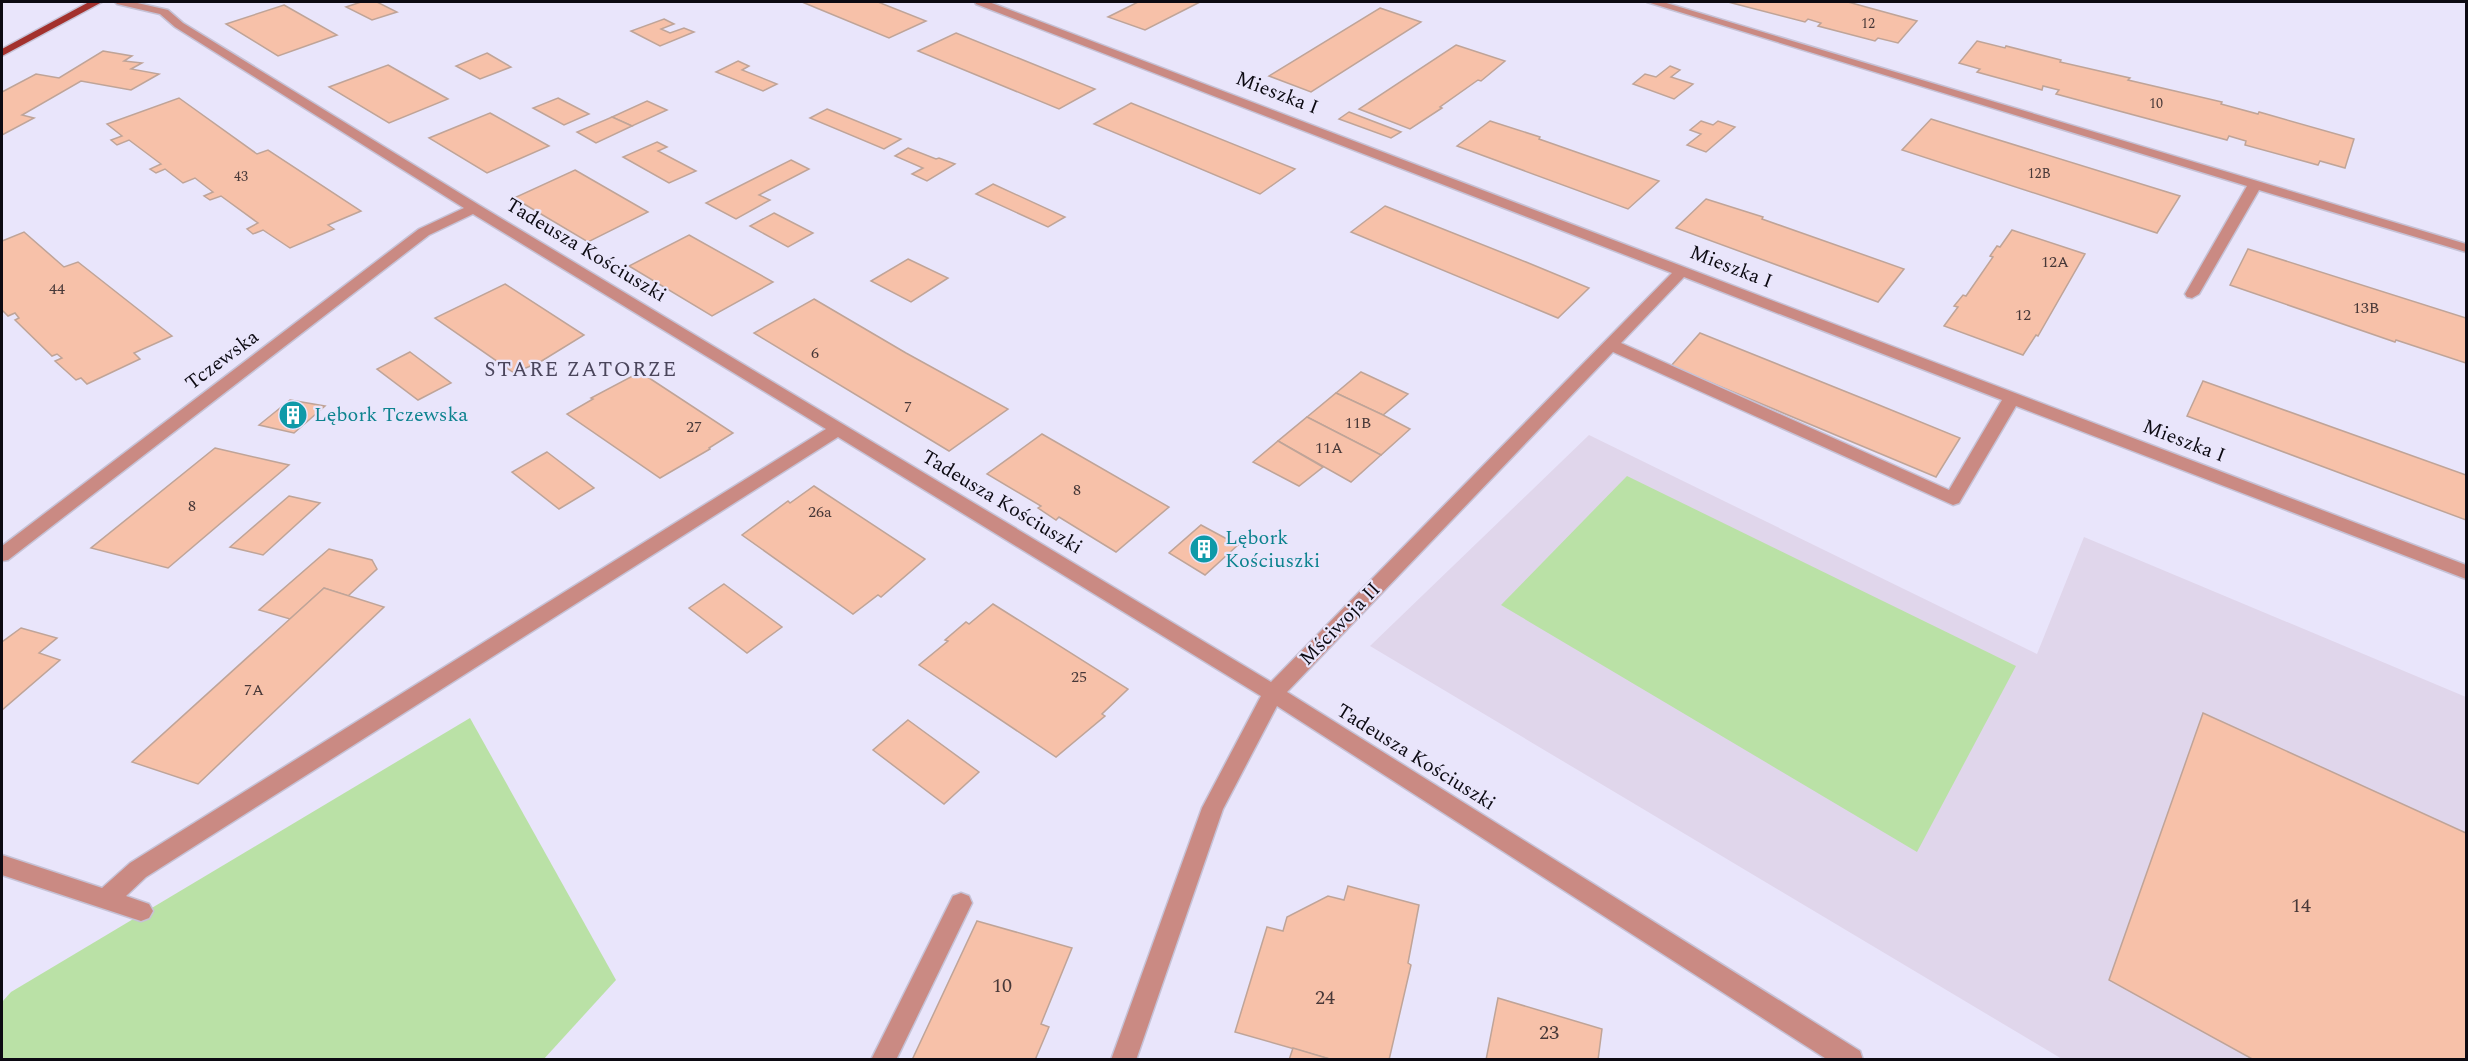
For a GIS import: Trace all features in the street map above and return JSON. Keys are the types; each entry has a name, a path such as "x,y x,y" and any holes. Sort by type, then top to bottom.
{"main road":[{"path":"2,53 96,2"}],"street":[{"name":"Tadeusza Kościuszki","path":"121,2 164,12 179,25 474,208 1273,693 1851,1059"},
{"name":"Mieszka I","path":"980,2 2466,572"},
{"path":"1653,2 2466,248"},
{"path":"2192,294 2255,184"},
{"name":"Tczewska","path":"2,555 424,232 474,208"},
{"name":"Mściwoja II","path":"1123,1059 1213,808 1273,693 1682,271"},
{"path":"1611,345 1953,499 2012,398"},
{"path":"106,899 138,870 838,429"},
{"path":"2,865 141,911"},
{"path":"883,1059 961,903"}],"shaded area":[{"path":"1589,435 2037,654 2084,537 2466,697 2466,1059 2062,1059 1370,646"}],"green space":[{"path":"1627,476 2016,666 1917,852 1501,605"},
{"path":"470,718 616,980 543,1060 2,1059 2,1002 11,992"}],"building":[{"path":"361,2 377,2 397,12 372,20 346,7"},
{"path":"802,2 878,2 926,21 889,38"},
{"path":"1138,2 1200,2 1145,30 1108,17"},
{"path":"1728,2 1848,2 1917,21 1898,43 1878,38 1875,41 1818,26 1821,23 1808,19 1805,22"},
{"path":"284,5 337,35 278,56 226,24"},
{"path":"1380,8 1421,22 1311,92 1269,76"},
{"path":"664,19 674,24 661,29 670,33 684,28 694,32 660,46 631,31"},
{"path":"956,33 1095,89 1059,109 918,51"},
{"path":"1977,41 2061,60 2060,62 2222,102 2221,104 2258,114 2259,112 2354,139 2345,168 2320,161 2318,165 2245,145 2246,141 2229,136 2227,140 2056,94 2059,90 2043,86 2042,90 1977,72 1980,69 1959,63"},
{"path":"1456,45 1505,61 1481,81 1478,80 1410,129 1359,109"},
{"path":"103,51 132,56 124,61 142,63 131,69 159,74 131,90 81,81 22,115 34,118 2,135 2,92 36,74 59,78"},
{"path":"487,53 511,67 480,79 456,66"},
{"path":"738,61 749,66 742,70 777,84 763,91 716,72"},
{"path":"388,65 448,99 389,123 329,87"},
{"path":"1670,66 1680,70 1671,77 1693,84 1674,99 1633,84 1645,74 1656,77"},
{"path":"179,98 257,154 268,150 361,211 328,225 334,229 290,248 263,230 253,234 247,229 258,223 221,196 210,200 204,196 213,192 195,178 183,183 165,169 156,173 150,169 161,164 129,140 117,145 111,140 122,136 107,124"},
{"path":"558,98 589,114 564,125 533,108"},
{"path":"647,101 667,110 632,126 612,117"},
{"path":"1131,103 1295,169 1260,194 1094,124"},
{"path":"827,109 901,139 884,149 810,118"},
{"path":"1349,112 1401,132 1391,138 1339,119"},
{"path":"490,113 549,146 487,173 429,138"},
{"path":"612,117 632,126 596,143 577,132"},
{"path":"1931,119 2180,196 2157,233 1902,150"},
{"path":"1490,121 1659,181 1628,209 1457,146"},
{"path":"1701,121 1713,125 1718,121 1735,127 1706,152 1687,145 1701,134 1690,130"},
{"path":"657,142 667,147 658,151 696,171 669,183 623,157"},
{"path":"908,148 955,164 927,181 912,174 923,168 895,156"},
{"path":"791,160 809,169 759,195 770,200 736,219 706,203"},
{"path":"575,170 648,212 588,242 514,198"},
{"path":"993,184 1065,217 1048,227 976,194"},
{"path":"1706,199 1763,217 1762,219 1904,269 1878,302 1676,228"},
{"path":"1385,206 1589,288 1558,318 1351,232"},
{"path":"774,213 813,233 788,247 750,226"},
{"path":"2012,230 2085,254 2038,336 2036,335 2023,355 1944,326 1958,307 1954,306 1963,295 1966,296 1993,257 1990,256 1997,246 2000,247"},
{"path":"24,232 64,267 78,262 172,336 134,353 140,359 87,384 81,378 76,380 55,361 62,358 57,354 52,356 15,320 19,318 15,313 8,316 2,310 2,241"},
{"path":"689,235 773,282 712,316 629,266"},
{"path":"2248,249 2466,318 2466,363 2396,340 2395,342 2230,285"},
{"path":"908,259 948,278 911,302 871,281"},
{"path":"505,284 584,335 540,362 514,373 435,318"},
{"path":"814,299 1008,409 949,451 754,333"},
{"path":"1700,333 1960,438 1936,477 1671,366"},
{"path":"410,352 451,383 418,400 377,369"},
{"path":"640,372 733,433 660,478 567,414 593,399 591,398"},
{"path":"1361,372 1408,394 1383,415 1336,393"},
{"path":"2203,381 2466,475 2466,520 2187,416"},
{"path":"1336,393 1410,429 1381,455 1307,417"},
{"name":"Lębork Tczewska","path":"290,400 325,406 294,433 259,425"},
{"path":"1307,417 1381,455 1351,482 1278,441"},
{"path":"1042,434 1169,507 1116,552 1059,517 1056,520 1038,508 1041,506 987,474"},
{"path":"1278,441 1323,467 1299,486 1253,462"},
{"path":"215,448 289,465 168,568 91,548"},
{"path":"547,452 594,488 559,509 512,472"},
{"path":"814,486 925,559 881,597 878,595 853,614 742,535 788,501 790,503"},
{"path":"289,496 320,503 263,555 230,547"},
{"name":"Lębork Kościuszki","path":"1201,525 1238,545 1205,575 1169,553"},
{"path":"329,549 372,560 377,569 348,596 324,588 290,619 259,610"},
{"path":"724,584 782,627 747,653 689,608"},
{"path":"324,588 384,607 198,784 132,762"},
{"path":"993,604 1128,689 1102,714 1105,716 1056,757 919,665 948,641 945,640 966,622 969,624"},
{"path":"21,628 57,638 39,653 60,660 2,710 2,642"},
{"path":"2203,713 2466,833 2466,1060 2254,1060 2109,980"},
{"path":"908,720 979,772 944,804 873,750"},
{"path":"1348,886 1419,905 1408,963 1411,965 1389,1060 1333,1060 1235,1032 1267,927 1283,931 1287,917 1328,896 1344,900"},
{"path":"977,921 1072,948 1041,1024 1049,1027 1035,1060 912,1060"},
{"path":"1498,998 1602,1029 1598,1060 1486,1060"},
{"path":"1293,1048 1333,1060 1289,1060"}],"place":[{"name":"Lębork Tczewska","path":"293,415"},
{"name":"Lębork Kościuszki","path":"1204,549"}],"district":[{"name":"STARE ZATORZE","path":"581,370"}]}
